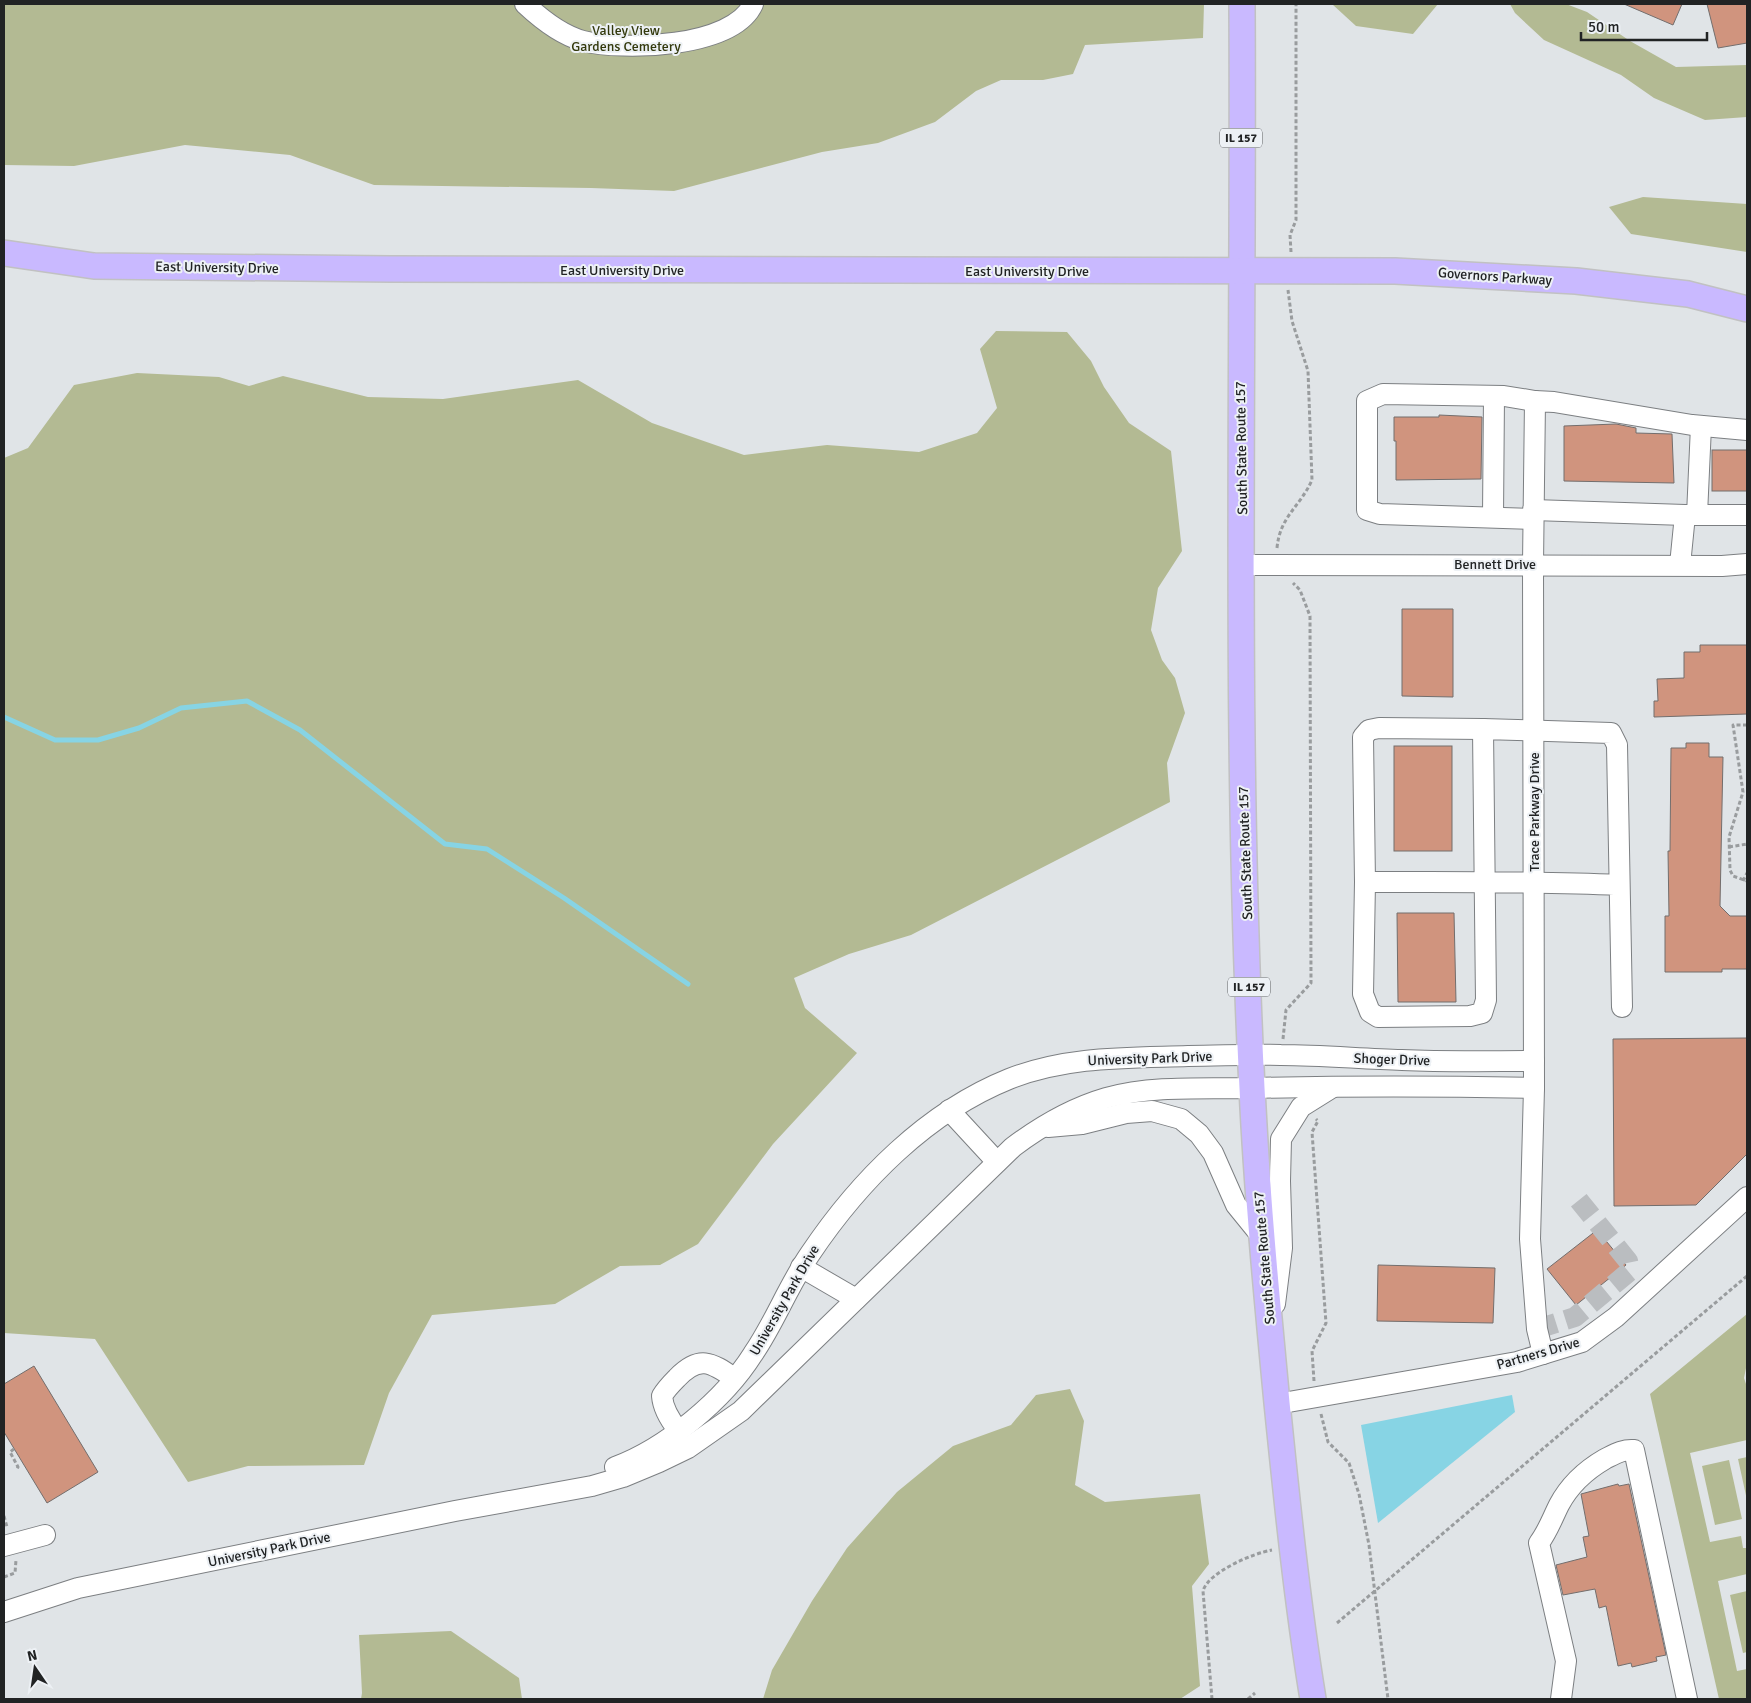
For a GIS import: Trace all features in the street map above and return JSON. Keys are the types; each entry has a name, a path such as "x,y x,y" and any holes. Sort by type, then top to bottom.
{"main road":[{"name":"South State Route 157","path":"1242,4 1240,272 1243,790 1252,1088 1262,1238 1291,1547 1313,1699"},
{"name":"East University Drive","path":"4,253 94,266 1240,272"},
{"name":"Governors Parkway","path":"1240,272 1394,271 1532,278 1688,294 1747,309"}],"street":[{"path":"526,4 543,20 582,40 626,46 668,44 715,34 739,21 753,4"},
{"path":"1747,430 1701,426 1554,402 1494,396 1382,394 1367,401 1367,510 1380,514 1492,518 1533,514 1747,515"},
{"path":"1492,518 1494,396"},
{"name":"Trace Parkway Drive","path":"1535,401 1533,514 1534,1088 1530,1239 1537,1329 1544,1354"},
{"path":"1680,566 1691,515 1701,426"},
{"name":"Bennett Drive","path":"1242,565 1533,564 1680,566 1747,564"},
{"path":"1483,729 1486,1000 1482,1012 1470,1016 1378,1017 1370,1012 1363,994 1365,882 1363,737 1369,730 1379,728 1483,729 1533,730 1611,733 1616,745 1622,1007"},
{"path":"1365,882 1619,884"},
{"name":"Shoger Drive","path":"1251,1055 1404,1060 1534,1061"},
{"name":"University Park Drive","path":"537,1496 622,1465 657,1445 678,1430 720,1395 753,1355 801,1267 826,1231 857,1192 887,1161 949,1110 1010,1079 1046,1067 1088,1059 1251,1055"},
{"path":"1271,1336 1282,1248 1281,1139 1301,1107 1334,1086"},
{"name":"Shoger Drive","path":"1252,1088 1334,1086 1534,1088"},
{"name":"University Park Drive","path":"4,1612 78,1588 592,1486 623,1477 688,1448 741,1411 997,1162 1038,1128 1075,1109 1133,1092 1160,1089 1252,1088"},
{"path":"949,1110 997,1162"},
{"path":"1038,1128 1082,1124 1126,1113 1152,1111 1181,1119 1199,1134 1212,1153 1236,1205 1262,1238"},
{"name":"Partners Drive","path":"1277,1404 1517,1362 1582,1342 1616,1317 1747,1197"},
{"path":"801,1267 856,1299"},
{"path":"678,1430 665,1409 662,1396 685,1369 699,1362 710,1364 734,1378"},
{"path":"1561,1699 1566,1662 1539,1543 1549,1529 1558,1506 1572,1484 1594,1465 1624,1450 1634,1450 1687,1699"},
{"path":"8,1543 45,1535"}],"path":[{"path":"1747,726 1733,725 1743,792 1736,811 1729,847 1730,870 1734,876 1745,881 1747,873"},
{"path":"1729,847 1747,844"},
{"path":"1301,1107 1318,1121 1312,1132 1326,1323 1312,1351 1312,1372 1328,1442 1349,1463 1355,1476 1366,1527 1388,1699"},
{"path":"1337,1623 1747,1276"},
{"path":"14,1448 10,1452 18,1467 17,1469"},
{"path":"4,1516 8,1522 8,1543 16,1564 15,1573 4,1577"},
{"path":"1212,1699 1203,1591 1205,1584 1216,1574 1262,1552 1291,1547"},
{"path":"1248,1699 1255,1693"}],"green space":[{"name":"Valley View Gardens Cemetery","path":"4,4 1204,4 1203,38 1085,45 1073,74 1043,80 1001,80 976,91 935,122 878,143 822,152 674,191 374,185 290,155 185,145 74,166 4,165"},
{"path":"1332,4 1438,4 1413,34 1356,26"},
{"path":"1510,4 1566,4 1587,12 1630,41 1676,67 1747,65 1747,117 1705,120 1654,98 1621,75 1544,40 1515,13"},
{"path":"1643,197 1747,204 1747,252 1631,234 1609,207"},
{"path":"996,331 1067,332 1091,361 1104,387 1129,423 1171,451 1182,551 1158,588 1151,630 1162,660 1175,678 1185,713 1167,763 1170,802 911,935 849,954 794,978 805,1008 857,1053 773,1144 698,1244 660,1265 620,1266 555,1304 432,1315 389,1393 364,1465 248,1466 188,1482 95,1339 4,1333 4,458 28,448 74,385 137,373 219,377 249,386 283,376 368,397 443,399 578,380 652,423 744,455 827,445 919,452 977,433 997,408 980,349"},
{"path":"1747,1314 1747,1363 1744,1378 1747,1387 1747,1440 1690,1453 1710,1542 1741,1536 1743,1548 1747,1548 1747,1574 1718,1581 1737,1671 1747,1669 1747,1699 1719,1699 1650,1394"},
{"path":"1070,1389 1084,1421 1075,1485 1105,1502 1200,1494 1209,1564 1192,1586 1200,1686 1180,1699 763,1699 772,1670 812,1601 847,1548 897,1492 953,1446 1011,1425 1036,1395"},
{"path":"1747,1457 1747,1500 1738,1459"},
{"path":"1729,1460 1742,1519 1715,1525 1702,1466"},
{"path":"1747,1591 1747,1652 1743,1653 1730,1595"},
{"path":"451,1631 519,1678 522,1699 361,1699 359,1635"}],"water":[{"path":"1512,1395 1515,1412 1378,1523 1361,1425"}],"building":[{"path":"1624,4 1682,4 1673,25"},
{"path":"1707,4 1747,4 1747,43 1718,48"},
{"path":"1439,415 1482,417 1481,479 1396,480 1394,417 1439,417"},
{"path":"1616,424 1636,428 1636,433 1672,434 1674,483 1564,481 1564,426"},
{"path":"1712,450 1747,450 1747,491 1712,491"},
{"path":"1402,609 1453,609 1453,697 1402,696"},
{"path":"1700,645 1747,645 1747,714 1654,717 1654,701 1658,701 1657,679 1684,678 1684,652 1700,652"},
{"path":"1686,743 1709,743 1709,757 1723,757 1720,906 1730,916 1747,916 1747,969 1722,969 1722,972 1665,972 1665,916 1669,916 1668,851 1670,851 1671,748 1686,748"},
{"path":"1394,746 1452,746 1452,851 1394,851"},
{"path":"1397,913 1454,913 1456,1002 1398,1002"},
{"path":"1747,1038 1747,1154 1696,1205 1614,1206 1613,1039"},
{"path":"1597,1230 1626,1265 1576,1305 1547,1269"},
{"path":"1378,1265 1495,1268 1493,1323 1377,1321"},
{"path":"34,1366 98,1472 47,1503 4,1432 4,1384"},
{"path":"1618,1484 1619,1486 1629,1484 1666,1655 1656,1657 1657,1661 1632,1667 1631,1663 1618,1666 1606,1606 1599,1608 1595,1589 1563,1595 1556,1565 1587,1557 1583,1537 1589,1536 1581,1494"}],"waterway":[{"path":"4,717 55,740 98,740 139,728 181,708 247,701 300,730 445,844 487,849 564,898 688,984"}],"tunnel":[{"path":"1537,1329 1575,1317 1630,1271 1628,1261 1577,1198"}]}
